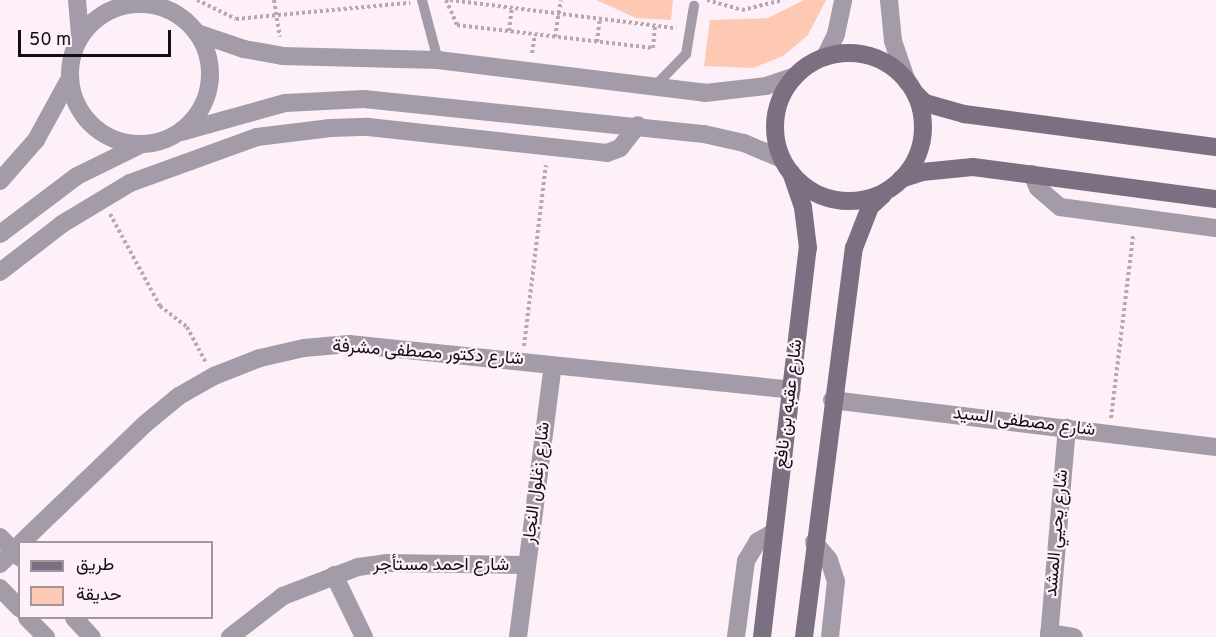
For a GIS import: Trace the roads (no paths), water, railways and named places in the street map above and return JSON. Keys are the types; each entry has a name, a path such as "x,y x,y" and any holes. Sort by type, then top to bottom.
{"street":[{"path":"77,0 80,37 70,64 73,96 93,126 124,143 142,144"},
{"path":"825,57 836,34 843,0"},
{"path":"804,637 832,400 854,248 870,207 913,165 921,138 921,110 893,42 889,0"},
{"path":"80,37 110,10 165,5 197,33 282,56 438,60 725,92 766,86 795,76 825,57 843,53 879,59 926,103 964,114 1216,147"},
{"path":"181,132 193,121 208,93 209,62 197,33"},
{"path":"795,76 779,101 774,131 786,166 803,186 836,200 862,200 894,185 946,168 1032,174 1216,199"},
{"path":"0,181 36,140 70,78"},
{"path":"0,234 77,176 142,144 285,103 364,99 638,125 722,137 786,166"},
{"path":"0,272 102,199 130,183 214,150 289,132 368,127 548,148 614,152 638,125"},
{"name":"شارع عقبه بن نافع","path":"762,637 808,248 803,207 786,166"},
{"path":"1032,174 1038,188 1060,207 1216,228"},
{"name":"شارع دكتور مصطفى مشرفة","path":"27,541 145,424 214,375 260,358 304,348 349,344 792,390"},
{"name":"شارع زغلول النجار","path":"518,637 553,364"},
{"name":"شارع مصطفى السيد","path":"832,400 1216,447"},
{"name":"شارع يحيي المشد","path":"1049,635 1067,428"},
{"path":"736,637 746,561 758,541 774,532"},
{"path":"0,537 18,548"},
{"path":"814,542 829,560 836,581 830,637"},
{"name":"شارع دكتور مصطفى مشرفة","path":"0,564 18,550"},
{"name":"شارع احمد مستأجر","path":"230,637 283,596 334,574 386,563 527,565"},
{"path":"334,574 364,637"},
{"path":"0,588 18,607"},
{"path":"28,619 46,637"},
{"path":"75,619 92,637"},
{"path":"1049,635 1074,637"}],"lane":[{"path":"422,0 438,60"},
{"path":"655,86 680,63 691,30 694,6"}]}
